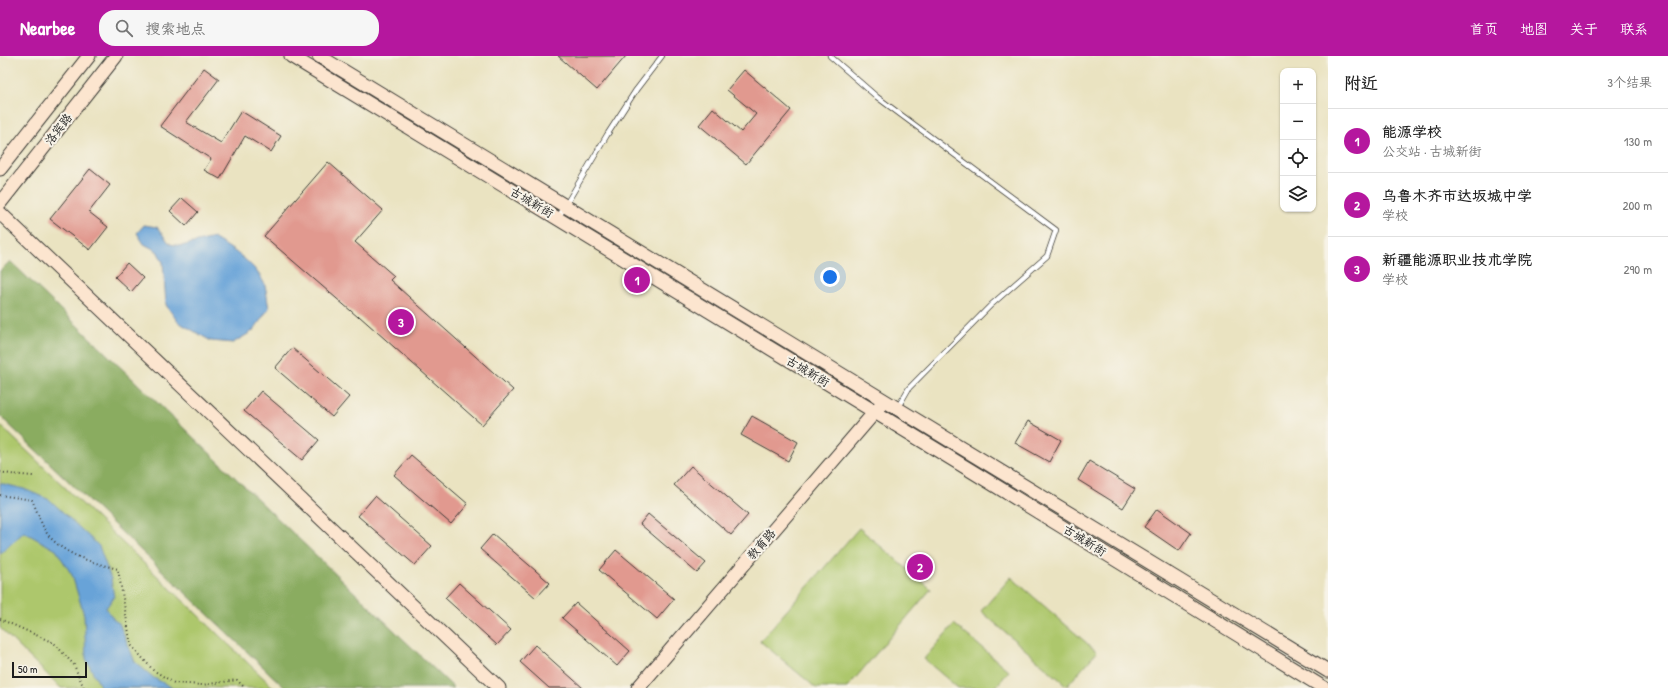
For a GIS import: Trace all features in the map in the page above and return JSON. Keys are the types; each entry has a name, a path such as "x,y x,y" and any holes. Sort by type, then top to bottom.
{"main road":[{"name":"洛宾路","path":"0,169 89,56"},
{"name":"洛宾路","path":"0,203 116,56"},
{"name":"古城新街","path":"291,56 1324,688"},
{"name":"古城新街","path":"319,56 1328,671"},
{"path":"0,214 499,688"},
{"name":"教育路","path":"638,688 884,400"}],"lane":[{"path":"558,218 607,135 636,90 662,56"},
{"path":"830,56 877,97 1056,230 1048,256 985,310 909,388 897,408"}],"path":[{"path":"0,472 32,476"},
{"path":"0,496 32,500 49,536 64,549 88,561 118,570 131,645 153,670 174,684 202,685 237,680 245,688"},
{"path":"0,619 54,643 74,665 84,688"}],"green space":[{"path":"10,261 454,688 285,688 0,416 0,271"},
{"path":"0,425 274,688 61,688 0,628"},
{"path":"859,528 931,589 847,688 816,688 760,641"},
{"path":"1011,577 1097,652 1067,686 981,611"},
{"path":"954,624 1009,671 995,688 958,688 924,659"}],"water":[{"path":"144,225 157,227 170,244 181,246 213,238 248,262 260,275 264,283 269,308 253,331 233,343 211,341 178,322 166,305 163,262 157,251 144,244 137,233"},
{"path":"0,483 24,489 50,500 99,546 111,579 114,597 106,608 114,620 119,623 135,662 154,678 173,688 101,688 86,659 84,615 72,575 56,550 24,532 0,554"}],"building":[{"path":"558,56 626,56 597,90"},
{"path":"204,68 219,79 186,122 221,143 241,111 281,136 271,152 245,136 220,179 204,170 211,159 160,126"},
{"path":"744,70 791,110 746,164 699,125 713,108 741,132 756,114 727,90"},
{"path":"328,162 383,210 355,242 394,276 390,280 513,390 482,425 359,316 358,317 264,236"},
{"path":"90,169 110,185 89,212 108,227 90,250 50,219"},
{"path":"182,198 198,212 186,226 170,211"},
{"path":"127,263 143,278 131,292 115,277"},
{"path":"292,348 349,397 332,417 275,368"},
{"path":"261,391 319,440 302,460 244,411"},
{"path":"752,416 798,442 788,461 741,435"},
{"path":"1028,421 1061,440 1049,462 1015,443"},
{"path":"411,455 468,504 451,524 394,475"},
{"path":"1089,461 1135,489 1123,508 1078,480"},
{"path":"691,466 748,515 731,535 674,485"},
{"path":"375,496 432,546 415,565 358,516"},
{"path":"1157,509 1191,533 1179,551 1144,527"},
{"path":"648,514 706,563 697,573 640,524"},
{"path":"493,534 550,583 536,598 480,549"},
{"path":"616,550 674,599 657,619 599,570"},
{"path":"459,583 511,630 497,645 445,598"},
{"path":"576,603 630,651 617,666 562,618"},
{"path":"535,645 583,688 549,688 520,662"}],"place":[{"name":"能源学校","path":"637,280"},
{"name":"新疆能源职业技术学院","path":"401,322"},
{"name":"乌鲁木齐市达坂城中学","path":"920,567"}]}
